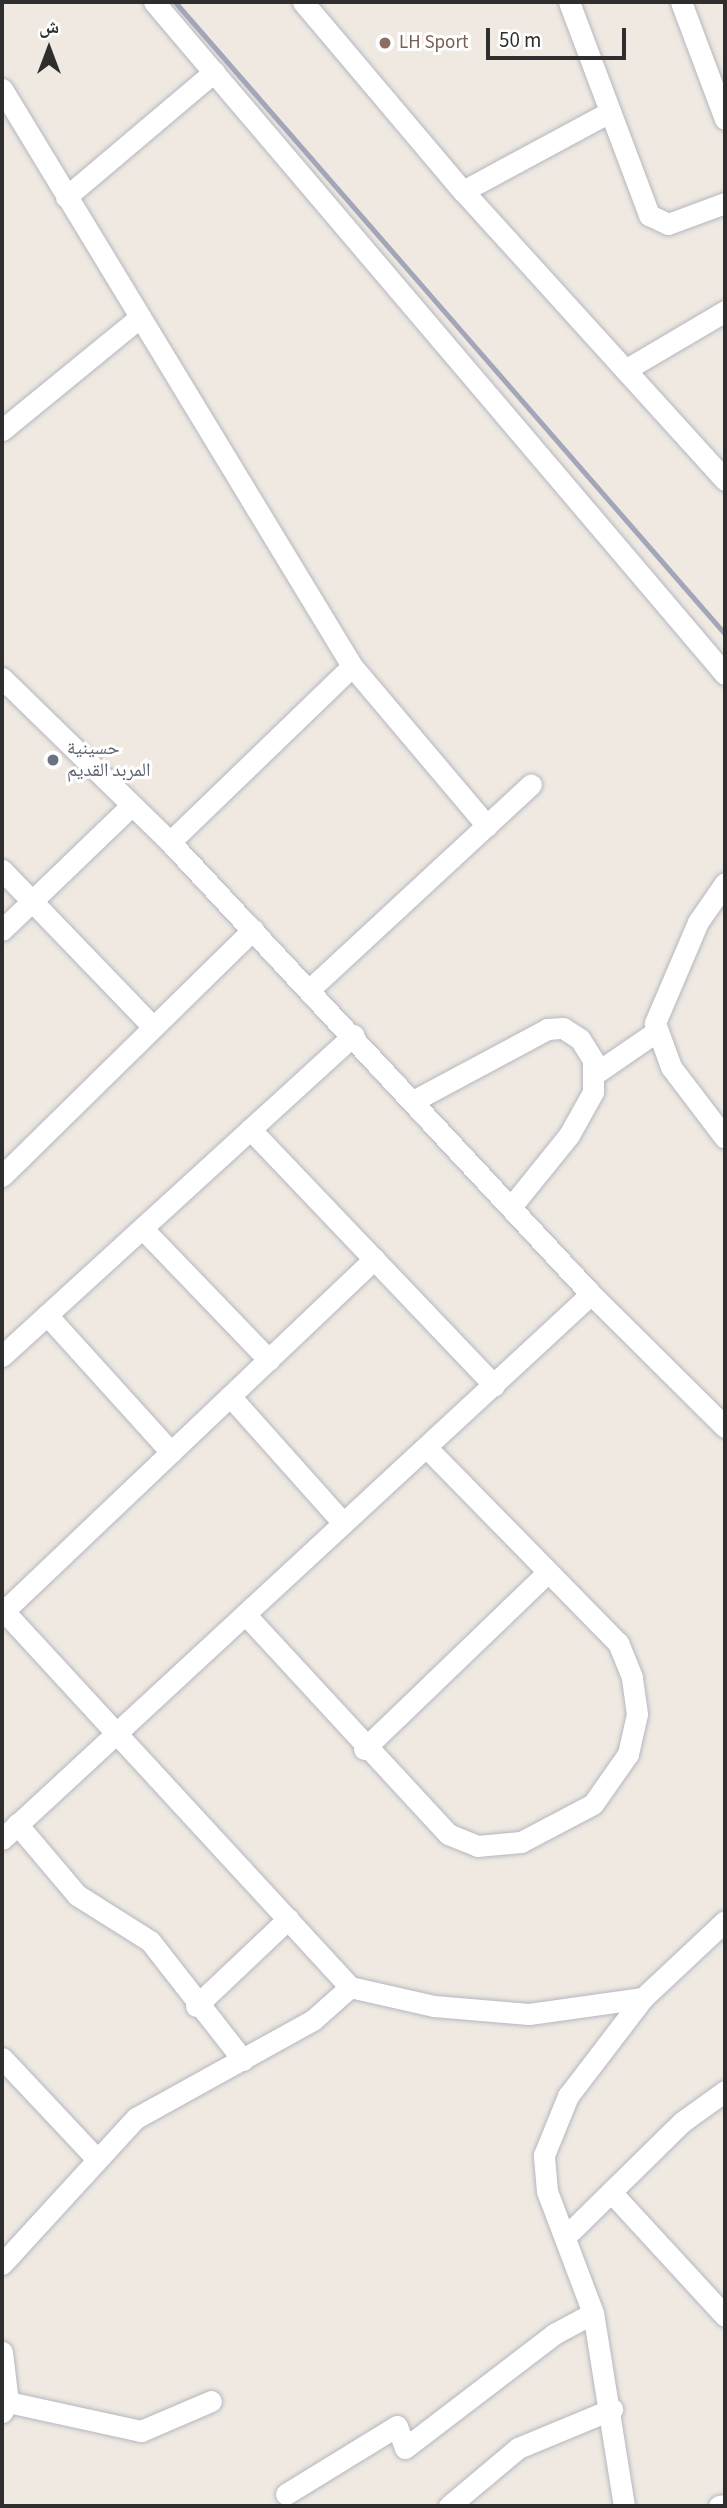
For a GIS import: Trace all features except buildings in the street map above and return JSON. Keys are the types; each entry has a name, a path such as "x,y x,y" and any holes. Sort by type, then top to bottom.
{"street":[{"path":"154,2 725,674"},
{"path":"303,2 463,191 725,480"},
{"path":"569,2 649,215 668,224 725,204"},
{"path":"681,2 725,119"},
{"path":"66,197 214,72"},
{"path":"2,89 352,666 487,825"},
{"path":"463,191 610,112"},
{"path":"625,370 725,311"},
{"path":"2,430 140,317"},
{"path":"170,842 352,666"},
{"path":"4,685 170,842 353,1035 591,1294 725,1427"},
{"path":"310,989 531,784"},
{"path":"2,930 132,805"},
{"path":"2,870 153,1027"},
{"path":"725,883 663,996 657,1031 671,1067 725,1138"},
{"path":"2,1176 253,929"},
{"path":"413,1101 547,1029 563,1028 580,1039 596,1073"},
{"path":"511,1207 569,1135 596,1073 657,1031"},
{"path":"2,1356 353,1035"},
{"path":"250,1129 494,1385"},
{"path":"142,1228 269,1360"},
{"path":"374,1259 3,1610 350,1987 434,2006 529,2014 643,1998"},
{"path":"243,2060 196,2006 150,1941 77,1895 9,1831 591,1294"},
{"path":"47,1315 171,1452"},
{"path":"230,1396 343,1523"},
{"path":"245,1614 364,1749 449,1834 477,1846 521,1842 593,1804 628,1754 637,1714 632,1677 618,1643 546,1574 426,1447"},
{"path":"364,1749 546,1574"},
{"path":"196,2006 288,1919"},
{"path":"624,2506 612,2409 593,2314 547,2190 544,2155 568,2096 643,1998 725,1921"},
{"path":"2,2264 95,2157 136,2118 194,2081 243,2060 313,2020 350,1987"},
{"path":"2,2058 95,2157"},
{"path":"566,2236 682,2122 725,2091"},
{"path":"611,2192 725,2316"},
{"path":"286,2494 397,2426 405,2448 554,2334 593,2314"},
{"path":"2,2352 5,2407 141,2431 211,2400"},
{"path":"449,2506 518,2448 612,2409"},
{"path":"719,2506 725,2505"}],"railway":[{"path":"175,2 725,634"}],"place":[{"name":"LH Sport","path":"385,43"},
{"name":"حسينية المربد القديم","path":"53,760"}]}
